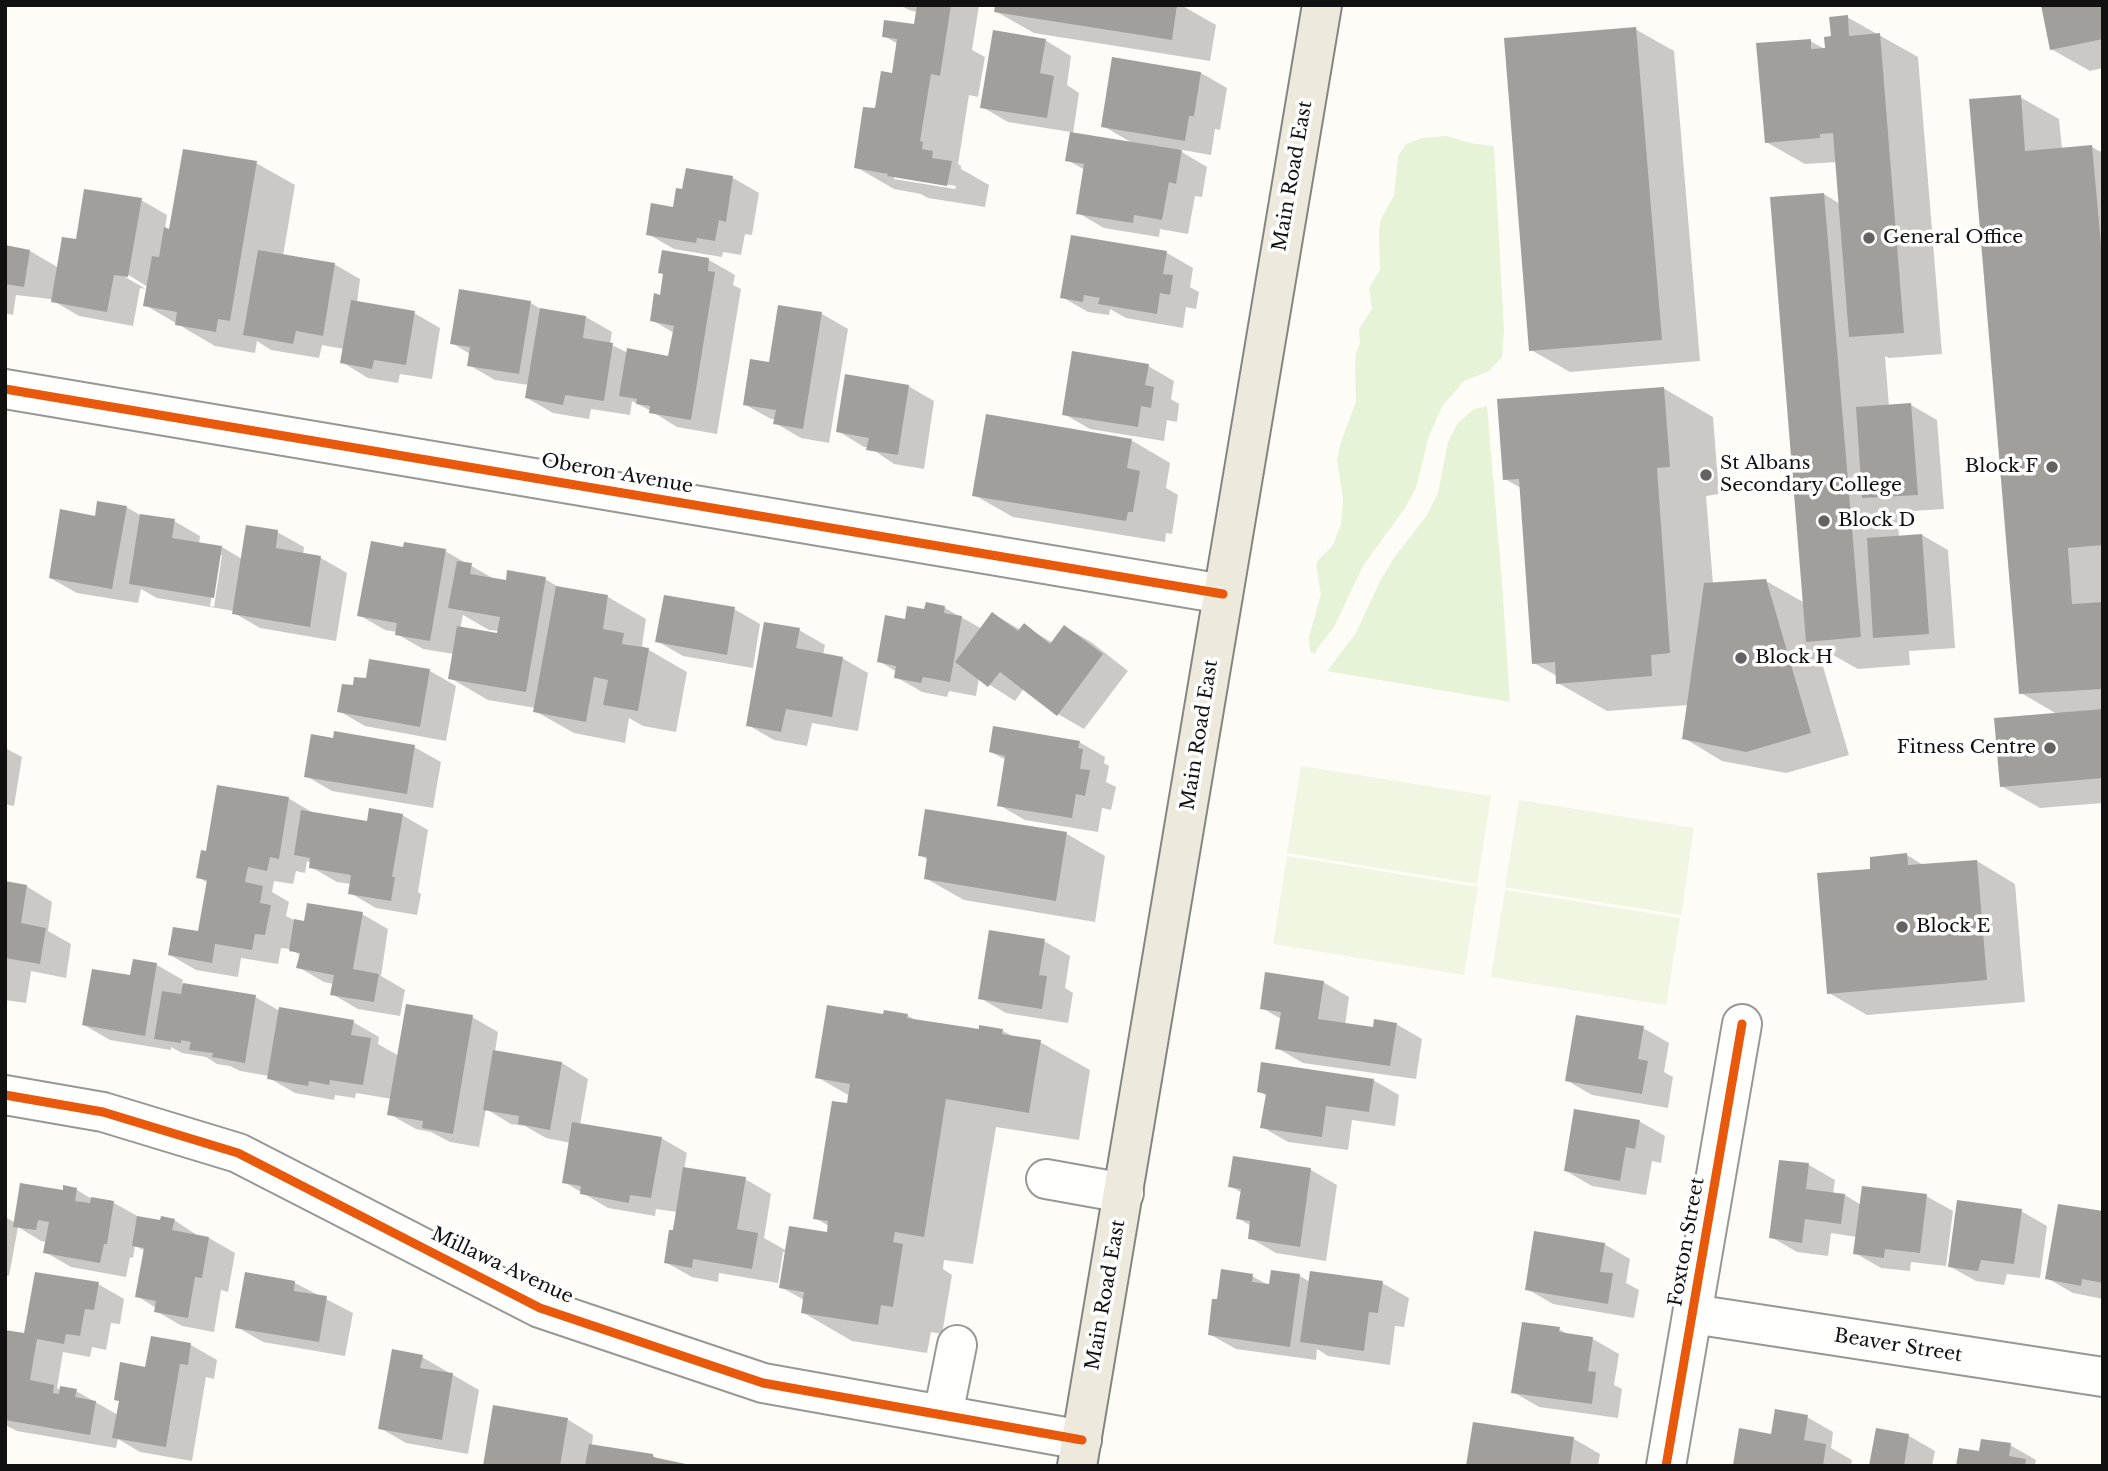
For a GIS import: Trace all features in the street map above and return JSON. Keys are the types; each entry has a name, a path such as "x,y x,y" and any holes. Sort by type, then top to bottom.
{"main road":[{"name":"Main Road East","path":"1080,1453 1322,5"}],"street":[{"name":"Oberon Avenue","path":"5,389 1223,594"},
{"name":"Foxton Street","path":"1666,1466 1742,1024"},
{"name":"Millawa Avenue","path":"5,1095 103,1112 238,1153 540,1308 763,1383 943,1415 1080,1453"},
{"path":"1046,1179 1124,1193"},
{"name":"Beaver Street","path":"1693,1314 2103,1377"},
{"path":"943,1415 957,1345"}],"green space":[{"path":"1447,136 1494,146 1504,330 1502,357 1489,371 1464,381 1443,405 1429,436 1416,488 1405,508 1363,566 1334,627 1315,654 1310,652 1309,637 1321,594 1316,566 1318,560 1333,545 1341,524 1343,498 1337,460 1356,402 1355,364 1360,344 1359,329 1372,309 1369,288 1380,270 1381,219 1394,195 1398,156 1406,144 1422,138"},
{"path":"1487,406 1510,702 1327,671 1356,633 1394,558 1427,515 1438,493 1448,442 1457,424 1474,409"},
{"path":"1301,766 1491,796 1477,884 1287,853"},
{"path":"1519,800 1694,828 1681,915 1505,887"},
{"path":"1287,856 1478,887 1464,975 1273,944"},
{"path":"1505,890 1680,918 1666,1005 1491,977"}],"building":[{"path":"917,5 951,5 940,76 931,74 920,141 923,142 922,149 933,151 932,158 952,161 947,186 854,168 863,107 875,108 881,71 892,73 897,39 882,37 884,20 914,24"},
{"path":"995,5 1177,5 1172,40 994,12"},
{"path":"2041,5 2103,5 2103,39 2050,50"},
{"name":"General Office","path":"1848,15 1849,36 1880,33 1904,333 1849,337 1833,133 1820,134 1820,138 1765,143 1756,43 1811,39 1811,49 1825,48 1824,37 1831,36 1829,17"},
{"path":"1636,27 1662,340 1529,351 1504,38"},
{"path":"993,30 1046,39 1040,73 1054,76 1047,118 980,108"},
{"path":"1112,57 1201,72 1194,116 1189,116 1185,141 1101,127"},
{"name":"Block F","path":"2021,95 2025,151 2092,145 2103,267 2103,545 2068,548 2072,604 2103,602 2103,689 2019,694 1969,99"},
{"path":"1070,132 1182,150 1176,184 1169,182 1162,220 1134,215 1133,223 1076,214 1084,164 1065,161"},
{"path":"183,149 257,161 230,321 218,319 216,332 175,325 177,312 143,306 152,256 159,257 164,227 169,229"},
{"path":"686,168 733,176 726,222 719,220 715,241 697,238 696,243 646,235 651,203 673,207 676,188 682,189"},
{"path":"84,189 142,198 128,277 114,275 107,312 51,302 62,237 76,239"},
{"name":"Block D","path":"1824,193 1861,637 1806,642 1770,197"},
{"path":"1071,235 1167,251 1163,274 1173,275 1170,295 1160,293 1157,314 1098,304 1100,298 1084,295 1083,302 1060,298"},
{"path":"5,245 30,250 24,287 5,284"},
{"path":"258,250 335,263 323,336 296,331 293,344 243,335"},
{"path":"662,250 709,258 708,271 715,272 691,420 649,413 650,406 636,404 637,399 619,396 627,348 668,356 674,326 650,321 654,293 660,295 663,274 658,273"},
{"path":"459,289 531,301 519,374 467,366 470,347 450,344"},
{"path":"351,300 415,311 406,365 374,360 372,369 340,363"},
{"path":"778,305 822,312 803,429 773,424 776,410 743,405 750,359 769,362"},
{"path":"540,308 586,316 583,338 613,343 604,401 565,395 563,405 525,398"},
{"path":"1072,351 1149,364 1145,385 1154,387 1151,408 1141,406 1138,427 1062,415"},
{"path":"845,374 909,385 898,455 866,450 869,438 836,432"},
{"path":"1664,387 1670,467 1657,468 1670,653 1651,655 1652,676 1556,684 1555,662 1532,664 1519,479 1503,480 1497,399"},
{"path":"1911,403 1918,495 1862,498 1856,407"},
{"path":"986,414 1132,439 1127,468 1140,471 1133,512 1128,512 1126,521 972,496"},
{"path":"97,501 127,506 112,589 49,578 60,509 95,516"},
{"path":"140,514 175,519 172,538 222,546 214,598 129,584"},
{"path":"246,525 278,530 276,548 321,556 310,627 232,614"},
{"path":"1922,534 1929,634 1873,638 1867,538"},
{"path":"371,541 403,547 404,542 446,549 430,641 395,635 397,623 357,616"},
{"path":"457,561 472,563 470,574 506,580 507,570 546,577 526,692 448,679 457,626 497,633 500,617 448,608"},
{"name":"Block H","path":"1766,579 1811,733 1746,752 1682,739 1704,583"},
{"path":"556,586 608,595 603,629 624,633 622,644 649,648 638,711 603,705 608,680 594,677 586,722 533,712"},
{"path":"664,595 735,607 727,655 655,642"},
{"path":"926,602 945,606 944,613 962,616 950,682 923,677 921,683 894,678 896,666 877,662 885,615 905,619 907,606 924,609"},
{"path":"992,612 1018,631 1024,623 1050,644 1064,625 1103,654 1057,716 1000,672 988,687 955,662"},
{"path":"764,622 800,628 796,648 843,657 832,717 786,709 781,732 746,726"},
{"path":"369,659 430,669 420,727 337,712 342,684 353,685 354,677 366,678"},
{"name":"Fitness Centre","path":"2103,709 2103,778 2000,787 1994,718"},
{"path":"993,726 1080,741 1078,748 1083,749 1080,769 1090,770 1085,796 1076,794 1072,818 997,806 1005,756 989,752"},
{"path":"334,731 415,745 407,794 304,777 311,734 333,738"},
{"path":"217,785 289,797 279,859 270,857 267,871 248,867 245,882 263,886 260,903 271,905 265,935 255,934 252,950 215,944 212,963 168,955 173,927 198,931 207,880 196,878 201,850 206,851"},
{"path":"369,808 403,814 392,877 395,877 391,901 348,894 351,875 309,868 310,858 294,855 301,810 367,821"},
{"path":"925,809 1067,832 1056,901 924,879 927,857 918,856"},
{"name":"Block E","path":"1907,853 1908,865 1977,860 1987,980 1827,994 1817,873 1870,869 1870,857"},
{"path":"5,881 27,885 21,923 46,928 40,964 5,958"},
{"path":"307,903 363,912 353,969 379,974 374,1002 330,995 334,975 296,968 300,953 289,951 294,919 304,921"},
{"path":"989,930 1045,939 1039,975 1047,976 1042,1009 978,999"},
{"path":"133,959 157,963 145,1036 82,1025 92,969 130,975"},
{"path":"1265,972 1324,981 1318,1019 1373,1027 1374,1019 1397,1023 1390,1066 1275,1049 1281,1012 1260,1009"},
{"path":"183,983 256,995 245,1063 212,1057 213,1053 189,1050 191,1042 154,1039 162,991 181,994"},
{"path":"406,1004 473,1015 453,1134 422,1128 423,1121 387,1115"},
{"path":"827,1005 883,1014 884,1010 908,1014 907,1018 979,1029 979,1025 1003,1029 1002,1034 1041,1040 1029,1113 946,1099 924,1237 895,1232 893,1242 903,1244 893,1307 881,1305 878,1325 801,1313 804,1292 779,1288 789,1226 827,1232 828,1221 813,1219 832,1101 847,1103 850,1084 815,1078"},
{"path":"279,1007 354,1020 351,1035 371,1038 363,1085 330,1080 329,1085 309,1081 308,1086 267,1079"},
{"path":"1576,1015 1644,1026 1638,1059 1648,1061 1642,1094 1565,1081"},
{"path":"493,1050 562,1062 550,1130 518,1124 519,1116 483,1110"},
{"path":"1261,1062 1374,1079 1369,1112 1326,1106 1322,1137 1260,1128 1266,1094 1257,1092"},
{"path":"1574,1109 1640,1120 1635,1149 1626,1147 1620,1181 1564,1171"},
{"path":"572,1122 662,1137 651,1198 630,1195 629,1203 580,1194 581,1186 562,1183"},
{"path":"1233,1156 1311,1168 1300,1247 1248,1239 1250,1221 1236,1219 1241,1189 1228,1187"},
{"path":"1779,1160 1809,1163 1806,1189 1845,1194 1841,1224 1805,1219 1802,1243 1769,1238"},
{"path":"683,1167 746,1177 737,1229 758,1233 752,1269 693,1259 692,1268 664,1263 669,1230 673,1230"},
{"path":"20,1183 63,1190 63,1185 77,1188 75,1201 90,1203 91,1197 114,1201 107,1244 104,1244 100,1263 43,1253 49,1222 38,1220 36,1230 13,1227"},
{"path":"1862,1186 1927,1194 1920,1253 1885,1249 1884,1258 1853,1254"},
{"path":"1957,1200 2022,1209 2014,1264 1981,1260 1978,1271 1948,1267"},
{"path":"2058,1204 2103,1211 2103,1283 2082,1279 2081,1286 2045,1279"},
{"path":"137,1216 160,1220 161,1216 175,1219 172,1230 209,1237 202,1278 195,1277 188,1318 154,1312 156,1301 135,1297 144,1248 132,1246"},
{"path":"1534,1231 1605,1243 1600,1272 1613,1273 1608,1304 1525,1290"},
{"path":"1221,1269 1253,1274 1252,1282 1269,1284 1271,1270 1300,1274 1290,1347 1208,1335 1212,1299 1217,1299"},
{"path":"1310,1271 1383,1281 1378,1313 1369,1312 1364,1351 1300,1342"},
{"path":"35,1272 99,1282 94,1310 85,1309 80,1336 66,1334 64,1344 37,1339 30,1380 54,1385 53,1393 59,1394 60,1386 77,1389 75,1397 96,1401 90,1435 5,1420 5,1330 24,1333"},
{"path":"245,1272 295,1281 294,1291 327,1296 319,1342 235,1328"},
{"path":"1522,1322 1560,1327 1559,1332 1593,1337 1588,1371 1596,1372 1592,1404 1511,1393"},
{"path":"151,1336 191,1343 188,1365 180,1364 166,1447 112,1438 119,1401 114,1400 120,1362 145,1367"},
{"path":"392,1349 423,1355 420,1368 453,1373 442,1440 378,1429"},
{"path":"493,1405 568,1418 560,1466 483,1466"},
{"path":"1775,1409 1808,1415 1804,1440 1826,1444 1823,1466 1733,1465 1739,1428 1771,1434"},
{"path":"1473,1422 1574,1437 1570,1466 1466,1466"},
{"path":"1876,1428 1909,1434 1904,1466 1869,1466"},
{"path":"1981,1439 2011,1443 2009,1456 2026,1459 2025,1466 1956,1466 1959,1448 1979,1451"},
{"path":"589,1444 653,1454 653,1457 695,1466 585,1466"}],"cycle path":[{"path":"5,389 1223,594"},
{"path":"1666,1466 1742,1024"},
{"path":"5,1095 103,1112 238,1153 540,1308 763,1383 1082,1440"}],"place":[{"name":"General Office","path":"1869,238"},
{"name":"Block F","path":"2052,467"},
{"name":"St Albans Secondary College","path":"1706,475"},
{"name":"Block D","path":"1824,521"},
{"name":"Block H","path":"1741,658"},
{"name":"Fitness Centre","path":"2050,748"},
{"name":"Block E","path":"1902,927"}]}
